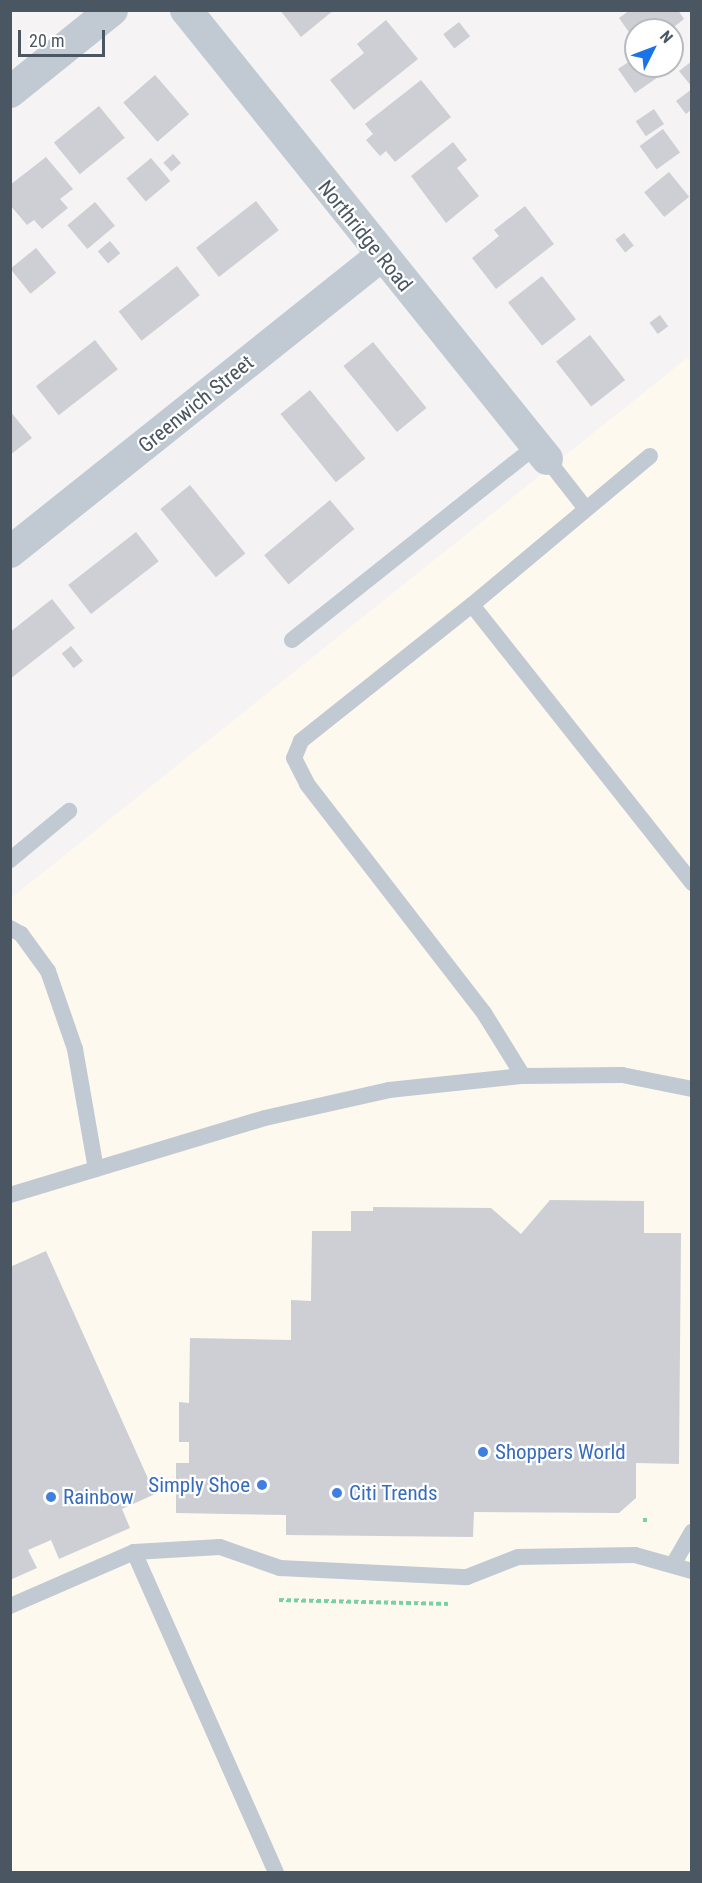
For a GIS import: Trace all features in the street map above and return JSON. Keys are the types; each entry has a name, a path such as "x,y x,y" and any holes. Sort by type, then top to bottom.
{"street":[{"path":"10,92 112,10"},
{"name":"Northridge Road","path":"186,10 541,453"},
{"name":"Greenwich Street","path":"10,552 381,256"}],"lane":[{"path":"292,640 541,453 586,509"},
{"path":"523,1076 484,1013 307,784 294,758 301,741 473,604 650,456"},
{"path":"473,604 692,883"},
{"path":"10,860 69,811"},
{"path":"10,928 21,934 48,971 75,1049 96,1169"},
{"path":"10,1195 265,1118 389,1090 523,1076 622,1075 692,1089"},
{"path":"674,1563 692,1532"},
{"path":"10,1606 134,1551 220,1547 280,1568 467,1577 518,1557 634,1555 674,1563 692,1571"},
{"path":"134,1551 276,1872"}],"path":[{"path":"643,1520 649,1520"},
{"path":"279,1600 451,1605"}],"shaded area":[{"path":"687,358 692,363 691,1872 11,1872 11,898"}],"building":[{"path":"280,10 334,10 301,37"},
{"path":"630,10 678,10 683,18 624,18 624,25 619,18"},
{"path":"386,20 418,59 354,110 330,80 364,53 357,44"},
{"path":"459,22 470,36 454,48 443,34"},
{"path":"692,61 692,87 684,77 684,67"},
{"path":"624,65 624,77 618,69"},
{"path":"155,75 189,114 157,142 123,103"},
{"path":"624,78 657,78 635,93"},
{"path":"421,80 451,117 395,162 386,151 380,156 366,140 373,134 365,124"},
{"path":"692,89 692,109 686,114 676,101"},
{"path":"99,106 125,138 80,174 54,143"},
{"path":"654,109 664,124 646,136 636,121"},
{"path":"663,129 680,152 657,170 640,146"},
{"path":"453,142 467,160 457,168 479,196 446,223 411,176"},
{"path":"173,154 181,163 171,172 163,163"},
{"path":"46,157 73,189 60,199 68,208 42,229 34,220 27,225 10,205 10,185"},
{"path":"151,158 170,181 146,202 126,179"},
{"path":"669,172 689,197 664,217 644,192"},
{"path":"256,201 279,230 219,277 196,248"},
{"path":"95,202 115,226 87,249 67,225"},
{"path":"525,206 554,244 496,289 472,258 499,236 494,230"},
{"path":"624,233 634,246 625,252 615,240"},
{"path":"110,241 120,253 108,264 98,251"},
{"path":"36,248 56,273 30,294 10,269"},
{"path":"177,266 200,295 141,341 119,312"},
{"path":"542,276 576,319 542,346 508,302"},
{"path":"660,315 668,326 658,334 649,323"},
{"path":"590,335 625,380 591,406 556,361"},
{"path":"95,340 118,369 59,415 36,386"},
{"path":"373,342 426,408 397,432 343,366"},
{"path":"310,390 365,458 336,482 280,414"},
{"path":"10,411 32,438 10,455"},
{"path":"190,485 245,553 216,577 160,509"},
{"path":"330,500 354,529 289,584 264,555"},
{"path":"136,532 159,561 91,614 68,585"},
{"path":"52,599 75,628 10,679 10,632"},
{"path":"71,646 83,661 74,668 62,654"},
{"path":"550,1200 644,1201 644,1233 681,1233 679,1464 636,1463 636,1498 619,1513 474,1512 473,1537 286,1535 286,1515 176,1513 176,1463 189,1463 189,1442 179,1442 179,1402 189,1403 190,1338 291,1340 291,1300 311,1301 312,1231 351,1231 351,1211 373,1211 373,1207 491,1208 521,1234"},
{"path":"46,1251 155,1494 122,1509 130,1528 59,1559 51,1540 28,1550 37,1568 10,1580 10,1267"}],"place":[{"name":"Shoppers World","path":"483,1452"},
{"name":"Simply Shoe","path":"262,1485"},
{"name":"Citi Trends","path":"337,1493"},
{"name":"Rainbow","path":"51,1497"}]}
